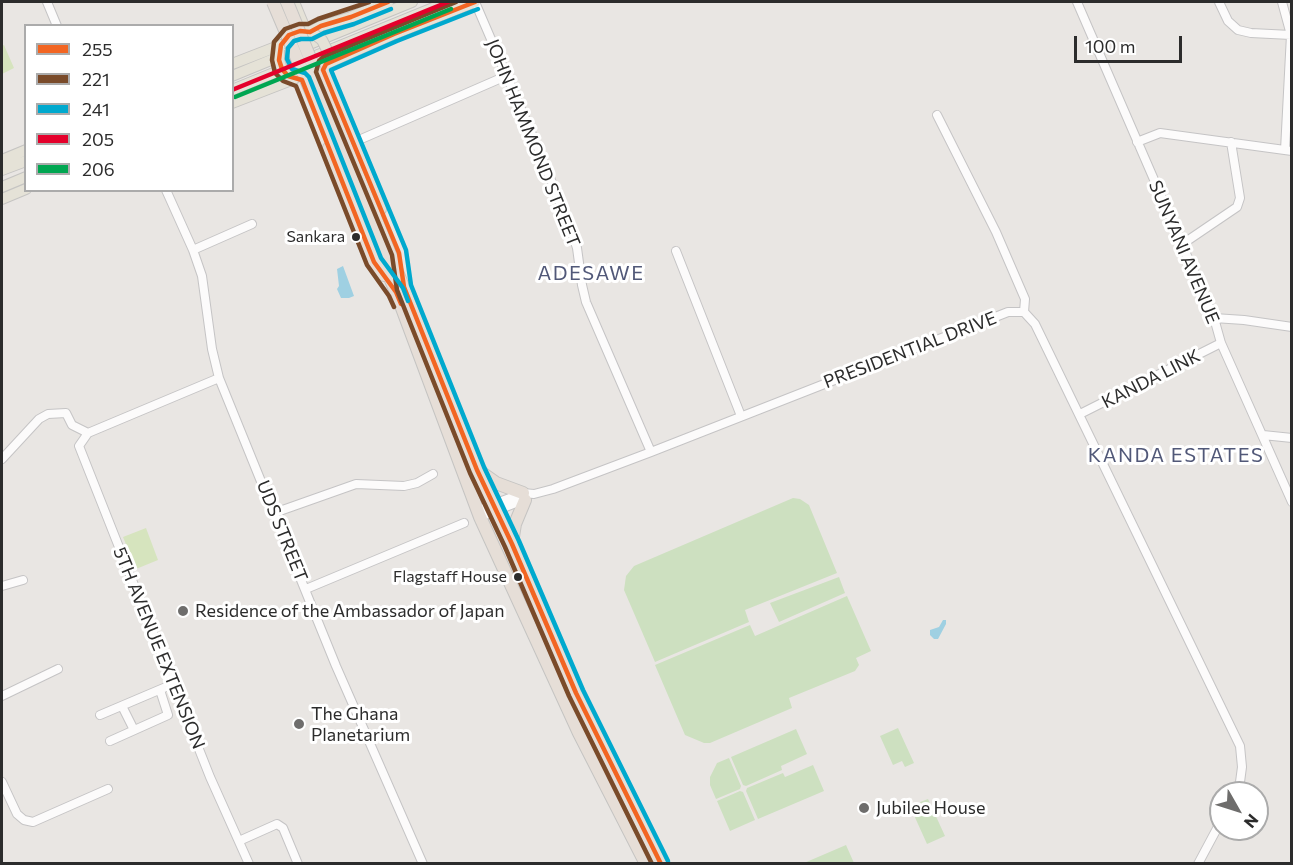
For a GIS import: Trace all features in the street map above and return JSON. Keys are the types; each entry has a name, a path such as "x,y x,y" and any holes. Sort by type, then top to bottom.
{"highway":[{"path":"273,2 365,204"},
{"path":"287,2 365,204 477,470 512,544 576,693 661,864"},
{"path":"325,65 352,143 399,253 400,290 479,514 579,733 646,864"},
{"path":"295,78 374,262 400,290"},
{"path":"477,470 496,483 527,495 515,524 512,544"}],"main road":[{"path":"267,2 281,45 279,60 282,69 295,78"},
{"path":"294,2 310,32 322,40 327,50 325,65"},
{"path":"234,63 281,45 294,33 310,32 388,2"},
{"path":"234,75 412,2"},
{"path":"234,89 448,2"},
{"path":"234,102 295,78 310,79 325,65 475,2"},
{"path":"2,160 24,151"},
{"path":"2,171 24,162"},
{"path":"2,187 24,178"},
{"path":"2,200 24,190"}],"street":[{"path":"47,2 56,24"},
{"name":"JOHN HAMMOND STREET","path":"475,2 572,233 577,248 586,302 651,452"},
{"name":"SUNYANI AVENUE","path":"1077,2 1214,318 1221,343 1292,502"},
{"path":"1219,2 1228,21 1238,30 1290,35"},
{"path":"1137,142 1160,133 1288,150 1290,35 1282,2"},
{"path":"352,143 506,76"},
{"path":"937,115 996,232 1025,299 1024,312 1035,324 1080,414 1240,746 1242,767 1240,781"},
{"path":"1181,245 1237,207 1240,198 1231,142"},
{"name":"UDS STREET","path":"167,192 193,250 204,285 212,349 219,378 336,666 423,864"},
{"path":"193,250 252,224"},
{"path":"676,251 741,416"},
{"name":"PRESIDENTIAL DRIVE","path":"479,514 651,452 1008,312 1024,312"},
{"path":"1214,318 1292,327"},
{"name":"KANDA LINK","path":"1080,414 1221,343"},
{"path":"79,446 88,433 219,378"},
{"path":"2,459 39,419 48,414 66,413 72,425 88,433"},
{"name":"5TH AVENUE EXTENSION","path":"72,425 80,454 210,777 249,864"},
{"path":"1263,435 1292,438"},
{"path":"274,513 356,484 404,486 417,483 434,474"},
{"path":"306,589 464,523"},
{"path":"2,586 23,580"},
{"path":"2,696 58,669"},
{"path":"100,715 173,684"},
{"path":"110,741 168,714 160,690"},
{"path":"122,706 134,730"},
{"path":"2,782 17,814 24,820 33,822 108,789"},
{"path":"239,842 277,824 283,828 298,864"},
{"path":"1198,864 1211,841"}],"green space":[{"path":"4,45 14,68 2,74 2,46"},
{"path":"793,498 800,499 809,505 837,573 745,610 749,622 655,662 624,590 626,576 634,566"},
{"path":"146,528 158,560 136,569 123,537"},
{"path":"839,577 845,593 779,622 770,603"},
{"path":"847,596 871,651 856,658 859,665 855,671 789,698 792,708 710,743 704,743 685,735 655,665 750,625 755,636"},
{"path":"898,728 914,763 905,767 902,761 893,765 880,736"},
{"path":"796,729 807,754 781,766 782,770 746,786 743,785 731,757"},
{"path":"729,758 741,786 740,789 716,799 710,785 710,777 717,763"},
{"path":"813,765 824,791 758,819 746,791 747,788 783,773 785,777"},
{"path":"740,791 743,792 755,820 730,831 717,801"},
{"path":"928,799 945,836 927,844 913,813 923,808 920,802"},
{"path":"846,845 854,863 804,863"}],"water":[{"path":"343,266 354,296 349,298 341,298 337,289 339,286 337,269"},
{"path":"943,620 946,620 946,624 938,639 934,639 930,635 930,630 939,627"}],"transit line":[{"name":"221","path":"369,2 308,24 299,24 285,29 274,42 272,60 275,73 283,81 296,86 367,265 394,307"},
{"name":"255","path":"388,2 310,32 300,31 289,35 281,45 279,60 288,76 302,80 374,262 396,292 401,304"},
{"name":"205","path":"234,89 448,2"},
{"name":"221","path":"456,2 323,57 319,61 316,72 392,255 397,290 470,473 505,547 569,696 652,864"},
{"name":"255","path":"475,2 326,64 323,70 399,253 404,287 477,470 512,544 576,693 661,864"},
{"name":"241","path":"391,9 312,39 294,41 288,48 287,59 292,69 305,73 309,77 381,258 403,288 408,301"},
{"name":"206","path":"235,97 451,9"},
{"name":"241","path":"478,9 331,70 406,250 411,285 484,467 519,541 583,690 668,861"}],"place":[{"name":"Sankara","path":"356,237"},
{"name":"Flagstaff House","path":"518,577"},
{"name":"Residence of the Ambassador of Japan","path":"183,611"},
{"name":"The Ghana Planetarium","path":"299,724"},
{"name":"Jubilee House","path":"864,808"}],"district":[{"name":"ADESAWE","path":"591,273"},
{"name":"KANDA ESTATES","path":"1176,455"}]}
